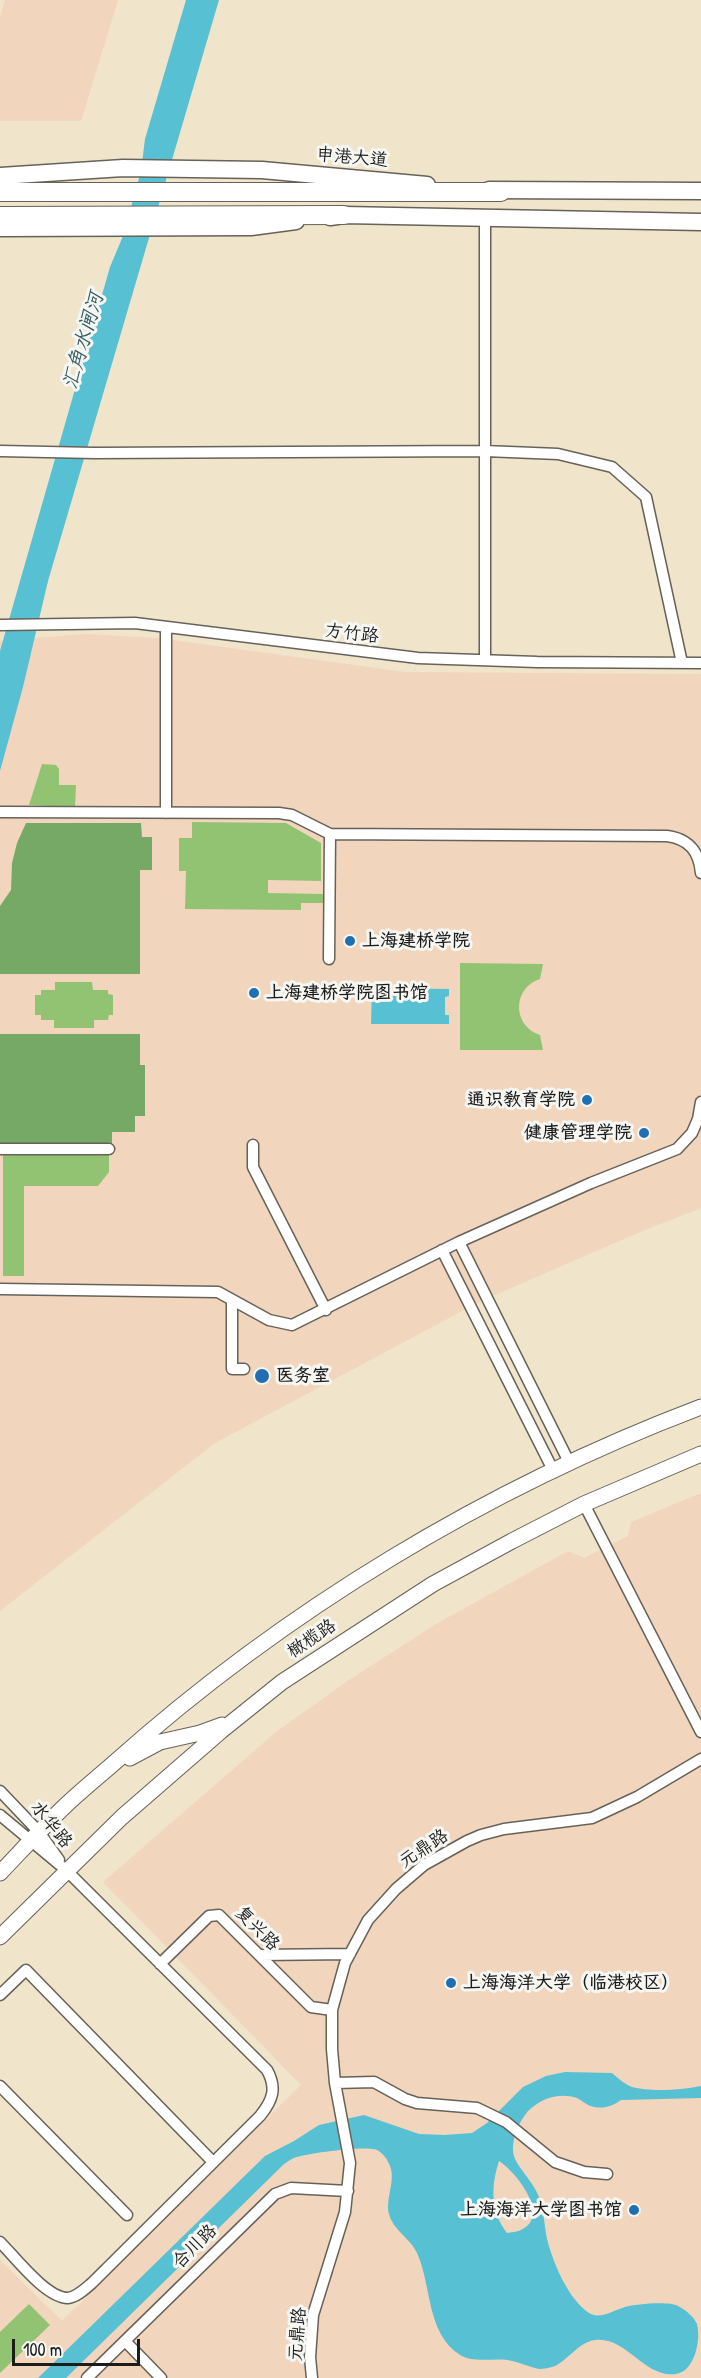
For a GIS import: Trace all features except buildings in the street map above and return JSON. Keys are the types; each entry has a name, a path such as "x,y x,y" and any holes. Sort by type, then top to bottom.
{"highway":[{"path":"0,192 501,192"},
{"path":"0,216 344,215"}],"main road":[{"name":"申港大道","path":"0,176 133,169 262,170 501,192 701,191"},
{"path":"0,228 251,227 344,215 701,222"},
{"name":"橄榄路","path":"0,1873 67,1803 190,1698 315,1608 421,1541 479,1508 659,1423 701,1407"},
{"name":"橄榄路","path":"0,1937 122,1816 282,1682 433,1584 512,1541 584,1504 701,1454"},
{"path":"99,1776 160,1742 200,1733 236,1719"}],"street":[{"path":"484,217 485,660"},
{"path":"0,451 94,453 485,451 558,454 612,467 646,497 682,663"},
{"name":"方竹路","path":"0,625 135,623 418,658 701,663"},
{"path":"166,627 166,813"},
{"path":"0,812 286,813 330,834 667,836 684,840 689,844 697,854 701,873"},
{"path":"329,959 330,834"},
{"path":"0,1289 218,1292 269,1320 292,1325 459,1242 591,1183 677,1149 692,1133 698,1119 701,1102"},
{"path":"253,1145 253,1167 326,1310"},
{"path":"0,1149 109,1149"},
{"path":"459,1242 570,1464"},
{"path":"442,1250 554,1472"},
{"path":"232,1300 232,1370 244,1369"},
{"path":"472,1310 488,1302"},
{"path":"584,1504 701,1731"},
{"name":"元鼎路","path":"312,2378 310,2357 313,2315 326,2271 338,2242 348,2191 350,2153 336,2083 332,2049 332,2010 345,1963 368,1920 396,1888 424,1865 450,1849 480,1835 500,1830 592,1818 637,1797 701,1759"},
{"name":"水华路","path":"0,1791 35,1837 66,1870 267,2070 274,2090 268,2106 213,2162"},
{"name":"水华路","path":"0,1815 35,1837"},
{"name":"复兴路","path":"160,1964 209,1916 214,1915 225,1919 311,2007 332,2010"},
{"path":"260,1955 350,1954"},
{"path":"0,1995 26,1970 213,2162 92,2283 75,2296 68,2298 50,2291 0,2242"},
{"path":"336,2083 374,2082 405,2100 477,2108 521,2133 542,2154 555,2162 584,2172 607,2174"},
{"path":"0,2086 126,2215"},
{"name":"合川路","path":"87,2378 275,2194 291,2188 348,2191"},
{"path":"125,2341 161,2378"}],"shaded area":[{"path":"5,0 118,0 81,121 0,121 0,17"},
{"name":"上海建桥学院","path":"83,634 158,638 405,672 701,674 701,1208 479,1302 215,1443 0,1611 0,641"},
{"name":"上海海洋大学（临港校区）","path":"701,1493 701,2378 0,2378 0,2260 62,2321 301,2085 103,1882 276,1732 346,1682 436,1624 568,1551 584,1558 628,1536 631,1522"}],"green space":[{"path":"42,764 56,765 59,769 59,785 76,785 75,807 29,805"},
{"path":"192,822 286,823 321,843 321,881 268,880 268,893 323,894 323,903 301,903 301,910 185,909 186,871 179,871 179,838 192,838"},
{"path":"26,823 141,823 142,837 152,837 152,870 140,870 140,974 0,974 0,906 11,890 12,863 17,843"},
{"path":"460,963 543,964 540,979 524,990 519,1007 524,1024 540,1035 543,1050 460,1050"},
{"path":"55,982 92,982 93,990 108,990 108,994 113,995 113,1015 109,1015 108,1020 94,1020 94,1028 54,1028 54,1020 41,1020 41,1015 35,1015 35,995 41,995 41,990 55,990"},
{"path":"0,1034 140,1034 140,1065 145,1065 145,1116 135,1116 135,1132 112,1132 112,1146 0,1146"},
{"path":"3,1154 109,1154 109,1172 98,1186 24,1186 24,1276 3,1276"},
{"path":"29,2304 50,2325 0,2373 0,2332"}],"water":[{"path":"186,0 219,0 48,581 0,771 0,651 110,267 123,236 141,171 145,139"},
{"path":"372,988 449,989 449,996 445,997 445,1015 449,1015 449,1024 371,1024"},
{"path":"565,2072 612,2073 632,2087 648,2090 701,2086 701,2098 621,2100 611,2106 603,2107 589,2105 571,2096 551,2097 528,2111 521,2121 513,2144 514,2156 539,2197 550,2248 561,2277 572,2295 585,2310 595,2315 630,2306 652,2304 674,2304 684,2310 697,2324 698,2338 692,2361 683,2372 664,2374 654,2370 617,2344 606,2340 589,2341 555,2366 543,2369 508,2360 477,2360 460,2355 449,2346 435,2322 417,2253 391,2220 388,2202 392,2172 389,2164 377,2150 362,2148 313,2154 288,2161 66,2378 38,2378 265,2156 319,2125 364,2115 419,2134 472,2133 487,2123 523,2087 546,2076","holes":["499,2161 506,2166 528,2194 533,2215 530,2223 521,2230 507,2233 497,2216 494,2198 494,2180"]}],"place":[{"name":"上海建桥学院","path":"350,941"},
{"name":"上海建桥学院图书馆","path":"254,993"},
{"name":"通识教育学院","path":"587,1100"},
{"name":"健康管理学院","path":"644,1133"},
{"name":"医务室","path":"262,1376"},
{"name":"上海海洋大学（临港校区）","path":"451,1983"},
{"name":"上海海洋大学图书馆","path":"634,2210"}],"water label":[{"name":"汇角水闸河","path":"84,341"}]}
